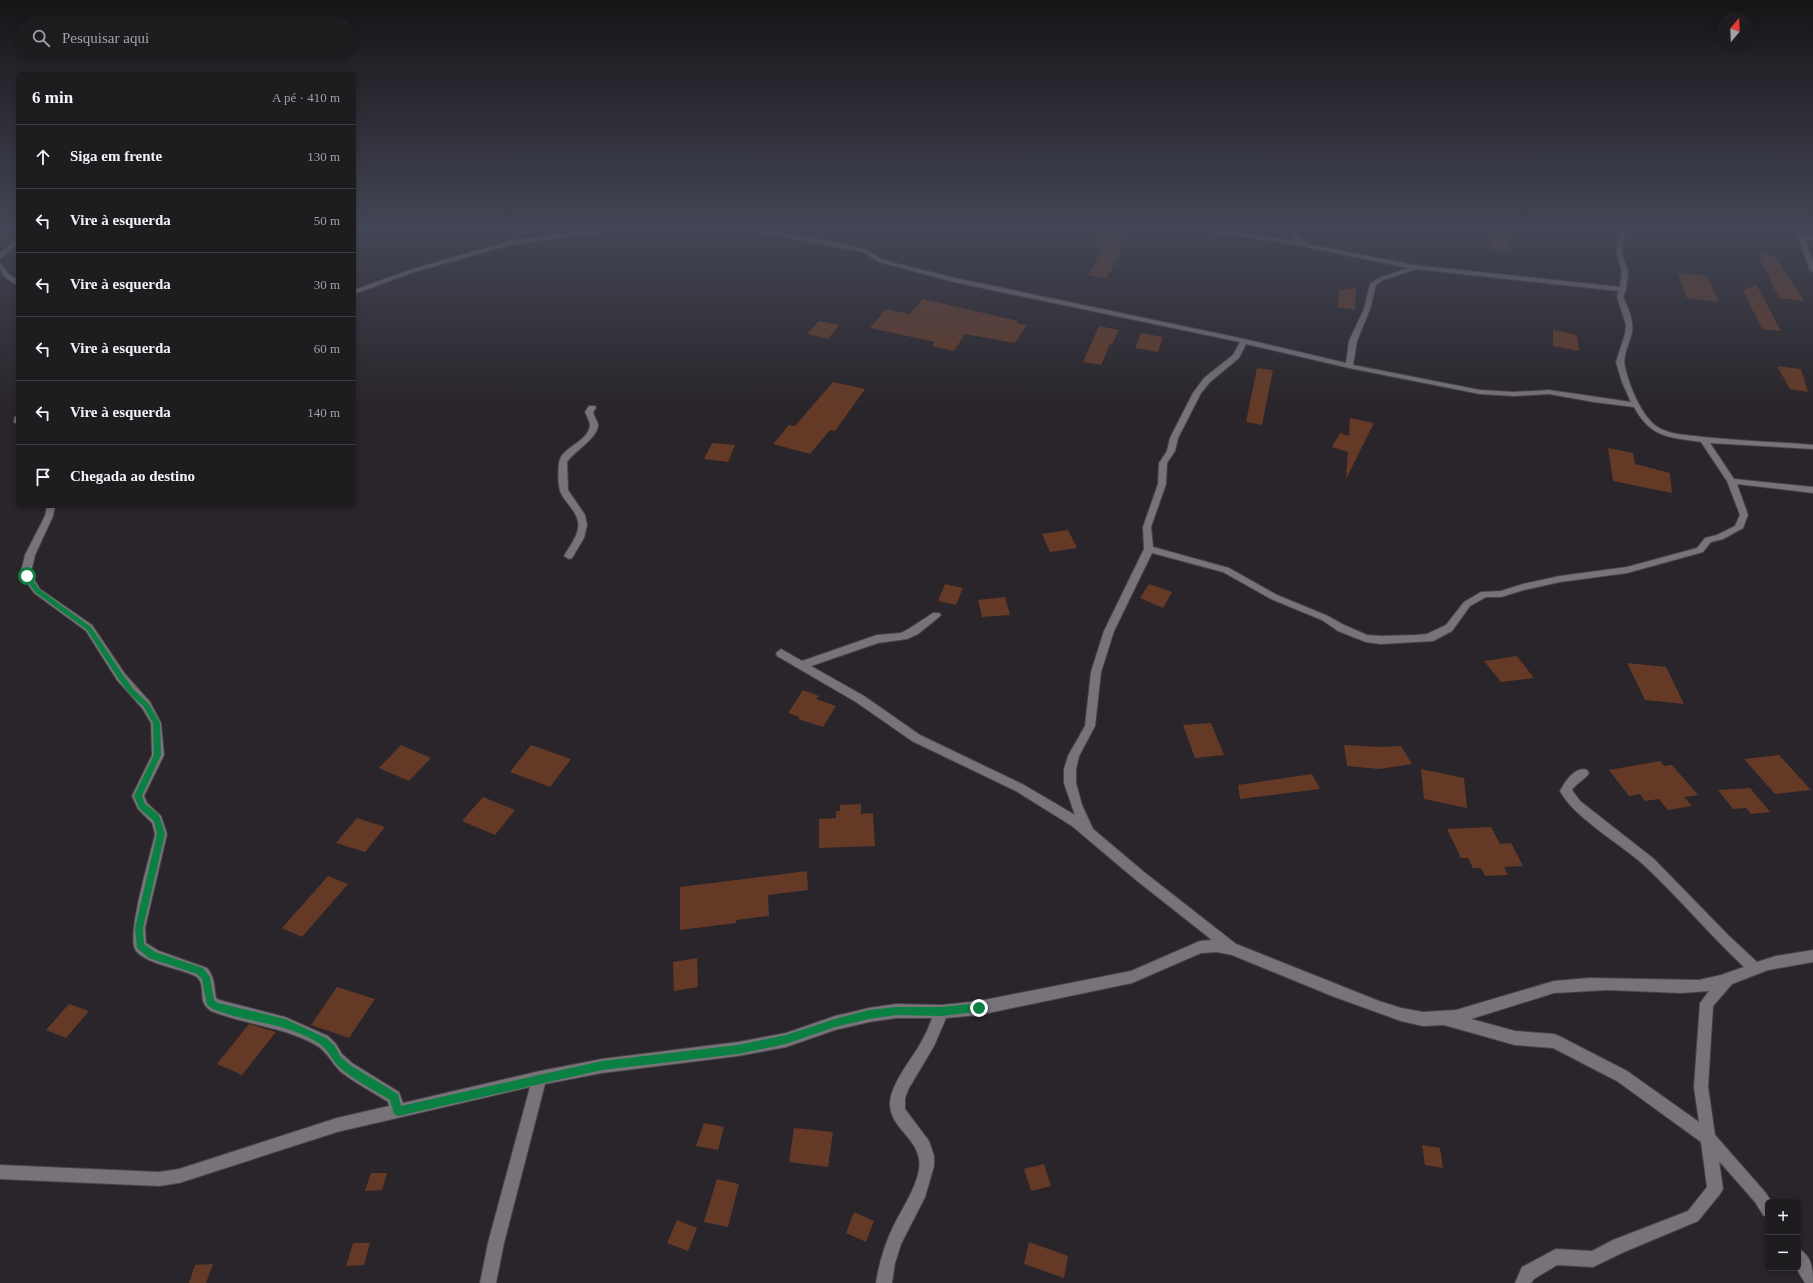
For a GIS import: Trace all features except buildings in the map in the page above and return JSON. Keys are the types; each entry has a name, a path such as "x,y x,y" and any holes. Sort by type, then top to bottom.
{"street":[{"path":"356,291 368,287"},
{"path":"987,287 1244,341 1349,366 1480,392 1514,394 1549,392 1594,400 1637,405"},
{"path":"1349,366 1353,342 1367,309 1372,287"},
{"path":"1602,287 1623,289 1620,297 1626,310 1629,330 1620,365 1637,405 1646,421 1655,429 1666,433 1703,439 1813,447"},
{"path":"1089,834 1076,805 1070,783 1070,769 1074,756 1090,726 1096,672 1109,631 1149,549 1147,527 1162,484 1163,463 1171,451 1174,438 1183,418 1207,380 1236,356 1244,341"},
{"path":"569,556 580,539 583,525 580,515 571,504 564,490 564,462 593,431 594,425 589,412 592,408"},
{"path":"1149,549 1226,570 1274,597 1319,615 1341,628 1366,638 1381,640 1429,638 1449,628 1467,604 1484,594 1501,594 1523,587 1560,579 1627,570 1700,550 1708,540 1720,538 1739,528 1744,515 1731,481 1703,439"},
{"path":"1731,481 1813,490"},
{"path":"51,508 49,516 30,555 26,572 27,576 37,591 89,628 121,677 146,705 156,723 158,755 138,796 142,806 154,815 161,834 139,928 140,946 152,955 200,971 206,977 210,1002 216,1006 285,1024 323,1041 332,1050 336,1059 347,1068 394,1097 398,1111"},
{"path":"801,665 877,638 902,636 914,631 936,615"},
{"path":"781,653 860,699 916,738 1020,788 1076,822 1089,834 1233,948 1325,988 1387,1010 1422,1019 1446,1019 1515,1038 1554,1041 1622,1076 1708,1138 1760,1197 1765,1205"},
{"path":"1582,773 1571,782 1566,791 1576,804 1650,863 1724,940 1755,968"},
{"path":"0,1172 119,1176 159,1179 179,1176 337,1125 540,1078 602,1066 738,1049 786,1040 835,1023 869,1014 896,1011 942,1012 979,1008 1132,977 1200,947 1217,946 1233,948"},
{"path":"1446,1019 1498,1004 1532,992 1558,987 1701,986 1727,981 1755,968 1786,960 1813,956"},
{"path":"1523,1283 1528,1273 1556,1257 1593,1259 1619,1246 1693,1216 1715,1189 1701,1087 1707,1004 1727,981"},
{"path":"884,1283 890,1252 899,1231 915,1205 922,1187 927,1166 925,1148 914,1130 900,1114 897,1106 900,1094 928,1044 942,1012"},
{"path":"488,1283 540,1078"},
{"path":"1801,1262 1813,1280"}],"route":[{"path":"27,576 37,591 89,628 121,677 146,705 156,723 158,755 138,796 142,806 154,815 160,827 161,834 157,858 139,928 138,935 140,946 152,955 200,971 206,977 210,1002 216,1006 285,1024 323,1041 332,1050 336,1059 347,1068 394,1097 398,1111 540,1078 602,1066 738,1049 786,1040 835,1023 869,1014 896,1011 942,1012 979,1008"}]}
